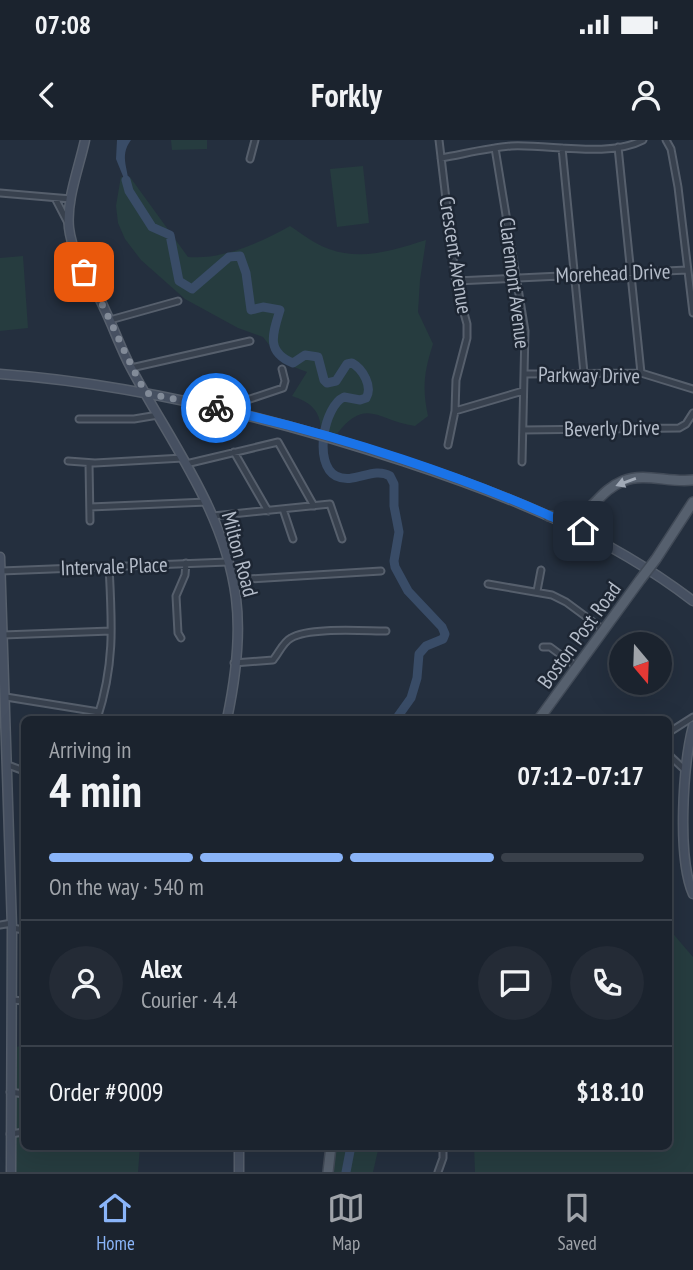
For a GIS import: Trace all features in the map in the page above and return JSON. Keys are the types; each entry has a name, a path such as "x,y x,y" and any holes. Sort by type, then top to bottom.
{"main road":[{"path":"549,516 571,518 582,515 615,486 631,479 644,477 677,482 693,480"},
{"name":"Boston Post Road","path":"541,716 656,558 693,502"},
{"path":"328,1172 331,1150"}],"street":[{"name":"Milton Road","path":"85,140 71,199 68,225 78,260 110,320 131,368 213,516 233,580 237,621 227,716"},
{"path":"250,159 255,140"},
{"name":"Crescent Avenue","path":"439,140 456,281 467,324 467,338 456,380 455,411 448,445"},
{"path":"441,158 513,146 618,147 642,140"},
{"path":"666,140 671,149 678,187 693,313"},
{"path":"618,147 641,373"},
{"name":"Claremont Avenue","path":"495,148 525,331 522,462"},
{"path":"562,148 584,373"},
{"path":"0,193 71,199"},
{"path":"55,198 68,225"},
{"path":"683,235 693,234"},
{"name":"Morehead Drive","path":"456,281 687,270"},
{"path":"110,320 178,300"},
{"path":"131,368 250,341"},
{"path":"240,414 244,401 283,387 285,381 282,369"},
{"name":"Parkway Drive","path":"525,374 641,373 693,389"},
{"path":"0,374 146,393 240,414 337,440 447,476 549,516 614,548 693,601"},
{"name":"Parkway Drive","path":"455,411 523,391"},
{"name":"Beverly Drive","path":"523,430 679,428 686,424 693,413"},
{"path":"79,419 134,419 158,415"},
{"path":"68,461 184,461 278,442 314,506"},
{"path":"234,452 268,511"},
{"path":"89,463 90,521"},
{"path":"90,507 206,502"},
{"path":"213,516 330,504 342,539"},
{"path":"283,509 293,539"},
{"path":"0,557 6,696 4,763 12,926 10,1172"},
{"name":"Intervale Place","path":"1,571 228,562"},
{"path":"181,638 178,633 176,596 184,580 186,563"},
{"path":"98,716 108,681 111,631 109,566"},
{"path":"537,591 541,570"},
{"path":"233,580 381,571"},
{"path":"488,584 552,594 566,601 604,630"},
{"path":"675,589 693,608"},
{"path":"3,635 111,631"},
{"path":"234,663 273,660 288,639 297,635 386,631"},
{"path":"542,647 550,647 577,667"},
{"path":"6,696 99,712"},
{"path":"672,731 693,718"},
{"path":"693,726 687,773 683,853 693,894"},
{"path":"672,758 687,773"},
{"path":"4,763 21,770"},
{"path":"0,854 10,853"},
{"path":"0,925 21,929"},
{"path":"12,1000 21,1001"},
{"path":"10,1092 21,1094"},
{"path":"10,1134 21,1132"},
{"path":"239,1150 240,1172"},
{"path":"438,1172 443,1150"}],"green space":[{"path":"171,140 207,140 207,149 172,150"},
{"path":"363,166 369,223 337,227 330,169"},
{"path":"121,176 129,189 130,177 188,257 214,256 241,249 290,226 324,247 354,254 390,250 426,240 418,312 433,344 425,380 428,416 415,426 365,413 356,416 337,434 321,429 319,417 313,408 292,396 307,372 283,363 263,337 238,328 185,299 141,260 125,239 118,223 116,206"},
{"path":"23,256 28,328 0,331 0,258"},
{"path":"672,932 693,957 693,1172 475,1172 474,1150 672,1150"},
{"path":"21,1046 21,1150 140,1150 138,1172 12,1172 13,1047"},
{"path":"334,1150 378,1150 373,1172 331,1172"}],"water":[{"path":"117,140 131,140 125,152 129,191 116,159"}],"waterway":[{"path":"126,180 129,191 152,227 170,235 179,281 192,289 229,257 240,256 246,273 251,310 263,307 280,310 273,341 284,359 293,363 305,355 318,357 327,383 336,381 347,364 352,363 366,379 366,398 360,400 344,397 331,411 324,435 325,460 329,470 343,478 377,473 390,476 394,484 394,506 399,532 395,567 408,591 442,627 445,634 443,639 426,646 419,654 417,678 411,698 398,716"},
{"path":"346,1172 350,1150"}],"way so far":[{"path":"84,272 100,298 127,359 146,393 216,408"}],"route":[{"path":"216,408 313,433 436,472 583,531"}]}
